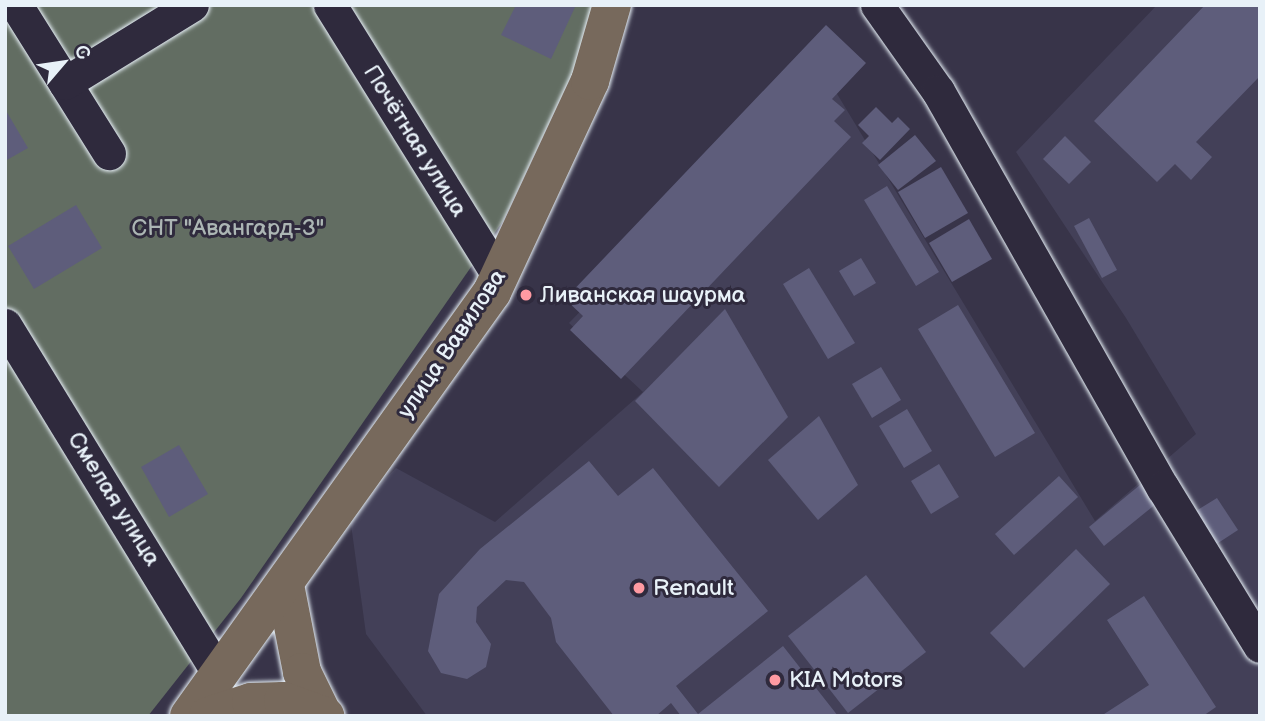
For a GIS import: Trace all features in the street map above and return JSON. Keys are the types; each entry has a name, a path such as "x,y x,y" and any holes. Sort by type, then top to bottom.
{"main road":[{"name":"улица Вавилова","path":"189,716 285,584 499,276 590,81 612,5"},
{"path":"285,584 302,672 323,715"},
{"path":"208,716 251,702 283,701 323,715"}],"street":[{"path":"16,5 109,153"},
{"path":"65,83 192,5"},
{"name":"Почётная улица","path":"330,5 499,276"},
{"path":"877,5 938,91 1163,488 1260,646"},
{"name":"Смелая улица","path":"5,325 219,674"}],"shaded area":[{"path":"1157,5 1260,5 1260,716 427,716 366,634 350,517 396,468 495,522 643,392 569,323 819,64 1095,521 1196,434 1126,318 1016,152"}],"green space":[{"name":"СНТ \"Авангард-3\"","path":"5,5 594,5 583,51 503,221 241,598 148,716 5,716"}],"building":[{"path":"516,5 576,5 551,59 501,35"},
{"path":"1205,5 1260,7 1260,76 1196,142 1212,157 1191,180 1175,164 1157,182 1094,121"},
{"path":"826,25 866,63 832,99 845,110 834,121 851,137 621,379 570,330 583,316 565,299"},
{"path":"876,107 892,123 898,117 910,129 880,160 862,143 869,136 858,125"},
{"path":"5,109 28,148 5,161"},
{"path":"915,135 936,161 898,190 878,165"},
{"path":"1065,136 1091,162 1069,184 1043,159"},
{"path":"941,167 968,213 925,238 898,192"},
{"path":"887,186 939,272 916,286 864,200"},
{"path":"76,205 102,248 34,289 8,246"},
{"path":"1089,218 1117,270 1102,278 1074,226"},
{"path":"969,219 992,259 952,282 929,243"},
{"path":"861,258 876,283 854,296 839,271"},
{"path":"809,268 855,343 828,359 783,284"},
{"path":"958,305 1035,433 995,457 918,329"},
{"path":"725,309 788,417 719,487 635,401"},
{"path":"881,367 901,400 872,418 852,384"},
{"path":"907,409 932,451 904,468 879,426"},
{"path":"819,416 858,485 818,520 768,460"},
{"path":"179,445 208,494 169,517 141,467"},
{"name":"Renault","path":"589,461 618,496 653,468 768,611 676,686 698,714 783,646 838,716 681,716 671,703 656,716 614,716 556,642 551,618 524,582 506,580 477,607 476,622 491,644 486,667 467,679 441,673 428,651 439,594 480,549"},
{"path":"939,464 959,497 931,514 911,481"},
{"path":"1059,476 1078,497 1014,555 995,534"},
{"path":"1146,480 1162,499 1104,546 1089,527"},
{"path":"1217,498 1238,530 1212,547 1191,514"},
{"path":"1076,549 1110,584 1024,668 990,633"},
{"path":"866,575 926,652 848,713 788,636"},
{"path":"1144,596 1216,707 1203,716 1101,716 1149,685 1107,620"}],"place":[{"name":"Ливанская шаурма","path":"526,295"},
{"name":"Renault","path":"639,588"},
{"name":"KIA Motors","path":"775,680"}]}
